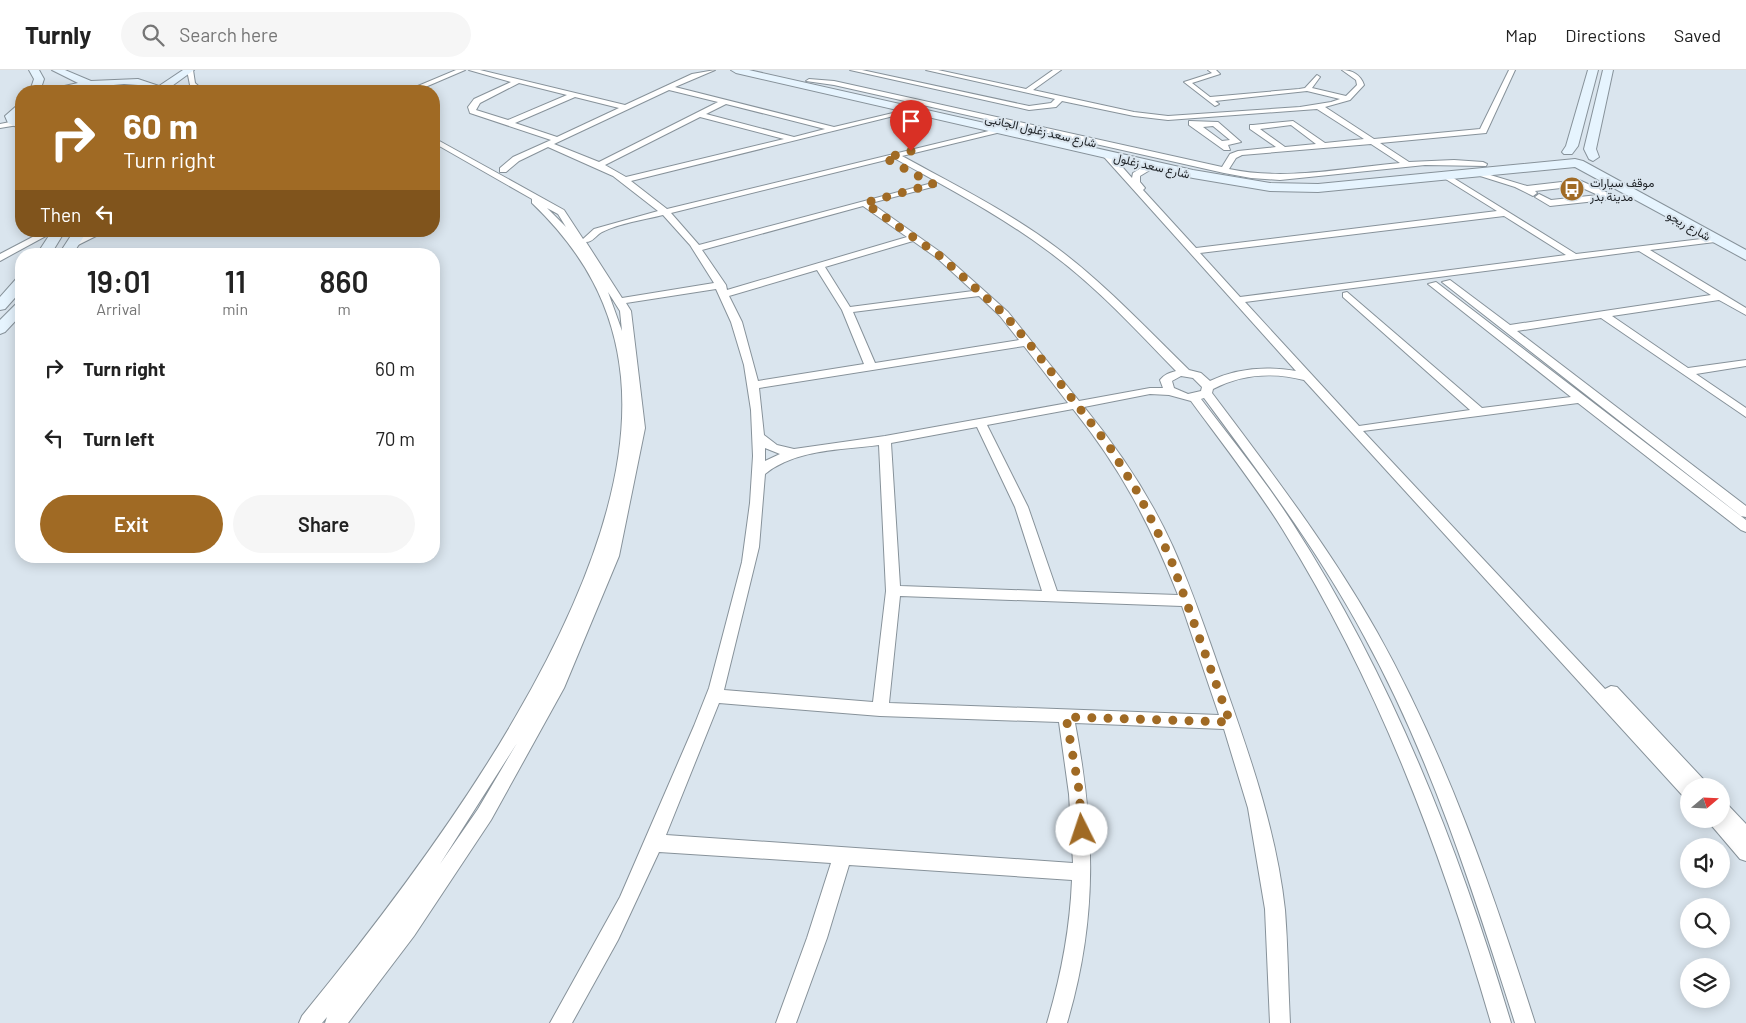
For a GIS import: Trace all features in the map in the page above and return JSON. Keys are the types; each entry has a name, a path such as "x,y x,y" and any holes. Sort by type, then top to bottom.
{"main road":[{"path":"34,70 39,79 37,85"},
{"path":"57,70 93,83 145,83 151,85"},
{"path":"168,85 190,70"},
{"name":"شارع سعد زغلول","path":"736,70 998,130 1052,139 1107,155 1226,181 1294,188 1338,187 1447,176 1568,150 1593,156"},
{"name":"شارع سعد زغلول","path":"754,70 1203,172 1271,180 1342,179 1482,169 1543,167 1577,164 1593,156"},
{"path":"1568,150 1593,70"},
{"path":"1593,156 1608,70"},
{"path":"84,85 143,72"},
{"name":"شارع ريجو","path":"1568,150 1565,159 1603,177 1746,256"},
{"name":"شارع ريجو","path":"1593,156 1617,176 1746,246"},
{"path":"1543,167 1624,189"},
{"path":"1603,177 1617,176"},
{"path":"48,248 55,237"},
{"path":"70,248 77,237"},
{"path":"0,306 15,289"},
{"path":"0,329 15,313"}],"street":[{"path":"190,70 190,79 196,85"},
{"path":"425,85 462,70"},
{"path":"437,85 472,70 624,107"},
{"path":"489,163 516,158 667,88 696,72 712,70"},
{"path":"853,70 1028,108 1053,105 1061,98"},
{"path":"929,70 1150,117 1185,119 1320,107 1347,98 1361,83 1345,70"},
{"path":"1042,70 1056,71"},
{"path":"1211,70 1217,74 1187,81 1229,115"},
{"path":"1185,119 1236,155 1483,131 1509,70"},
{"path":"1028,92 1056,71"},
{"path":"1307,89 1317,78"},
{"path":"518,81 477,101 472,108 476,113 557,140"},
{"name":"شارع سعد زغلول الجانبى","path":"809,81 834,83 1224,171 1279,178 1452,161 1482,169 1526,189"},
{"path":"667,88 836,130"},
{"path":"1209,99 1307,89 1347,98"},
{"path":"1278,93 1300,109"},
{"path":"508,124 574,94"},
{"path":"599,165 724,102"},
{"path":"1320,107 1408,165"},
{"path":"1008,122 1028,108"},
{"path":"625,180 914,110"},
{"path":"697,114 795,140"},
{"path":"0,126 12,121"},
{"path":"587,240 603,228 662,211 952,137 963,131 966,122"},
{"path":"1282,150 1253,127 1293,123 1324,146"},
{"path":"1194,125 1215,124 1237,142 1220,144"},
{"path":"581,225 662,211 998,130"},
{"path":"335,1023 411,922 496,796 547,706 581,636 607,574 630,491 640,420 639,367 635,343 622,301 607,270 587,240 581,225 542,195 503,170 440,143"},
{"path":"547,144 599,165 625,180 662,211 697,248 723,289 743,336 754,385 760,438 760,471 752,552 714,696 655,843 618,921 560,1023"},
{"path":"309,1023 395,914 438,854 514,733 547,674 572,621 608,526 619,484 626,446 628,411 626,379 619,334 604,288 586,256 546,211 520,190 491,171 440,149"},
{"path":"895,155 1001,215 1052,249 1101,290 1178,380 1204,381 1203,392 1293,534 1331,598 1362,656 1393,722 1435,822 1488,974 1502,1023"},
{"path":"1107,155 1286,354 1680,781"},
{"path":"1224,171 1236,155"},
{"path":"503,170 516,158"},
{"path":"885,158 1002,222 1058,262 1098,297 1178,380 1203,392 1292,508 1332,568 1381,654 1413,717 1453,810 1492,920 1525,1023"},
{"path":"1152,165 1138,172 1135,178 1136,182 1692,778"},
{"path":"1447,176 1575,257"},
{"path":"1579,183 1604,197 1550,203 1526,189 1579,183"},
{"path":"697,248 933,184"},
{"path":"865,203 914,238 982,293 1028,342 1109,446 1138,493 1165,545 1188,600 1257,808 1275,909 1280,1023"},
{"path":"1200,250 1504,213"},
{"path":"19,248 40,237"},
{"path":"71,248 91,237"},
{"path":"622,301 723,289 819,266 914,238"},
{"path":"1248,303 1715,239"},
{"path":"1640,248 1746,312"},
{"path":"0,258 15,250"},
{"path":"1248,303 1347,295 1652,256"},
{"path":"1523,264 1534,271"},
{"path":"819,266 847,310 871,367"},
{"path":"1447,282 1746,513"},
{"path":"1434,284 1746,527"},
{"path":"847,310 982,293"},
{"path":"1347,295 1481,413"},
{"path":"1508,329 1721,297"},
{"path":"1604,315 1746,412"},
{"path":"1480,321 1494,318"},
{"path":"754,385 1028,342"},
{"path":"1276,370 1283,364 1286,354"},
{"path":"1687,372 1746,363"},
{"path":"760,471 774,460 794,453 885,440 1078,405 1150,391 1178,380 1228,378 1276,370 1308,378"},
{"path":"1203,392 1228,378"},
{"path":"1364,428 1580,399"},
{"path":"980,422 1002,459 1021,500 1037,546 1051,597"},
{"path":"760,438 773,448 794,453"},
{"path":"880,709 893,591 885,440"},
{"path":"893,591 1188,600"},
{"path":"714,696 880,709 1230,722"},
{"path":"1056,1023 1077,949 1082,872 1079,790 1066,717"},
{"path":"1730,820 1746,837"},
{"path":"1723,828 1746,853"},
{"path":"655,843 1082,872"},
{"path":"786,1023 817,938 843,855"}],"place":[{"name":"موقف سيارات مدينة بدر","path":"1572,189"}],"route":[{"path":"911,151 885,158 933,184 865,203 940,256 971,282 1004,314 1109,446 1138,493 1165,545 1188,600 1230,722 1066,717 1079,790 1082,830"}]}
